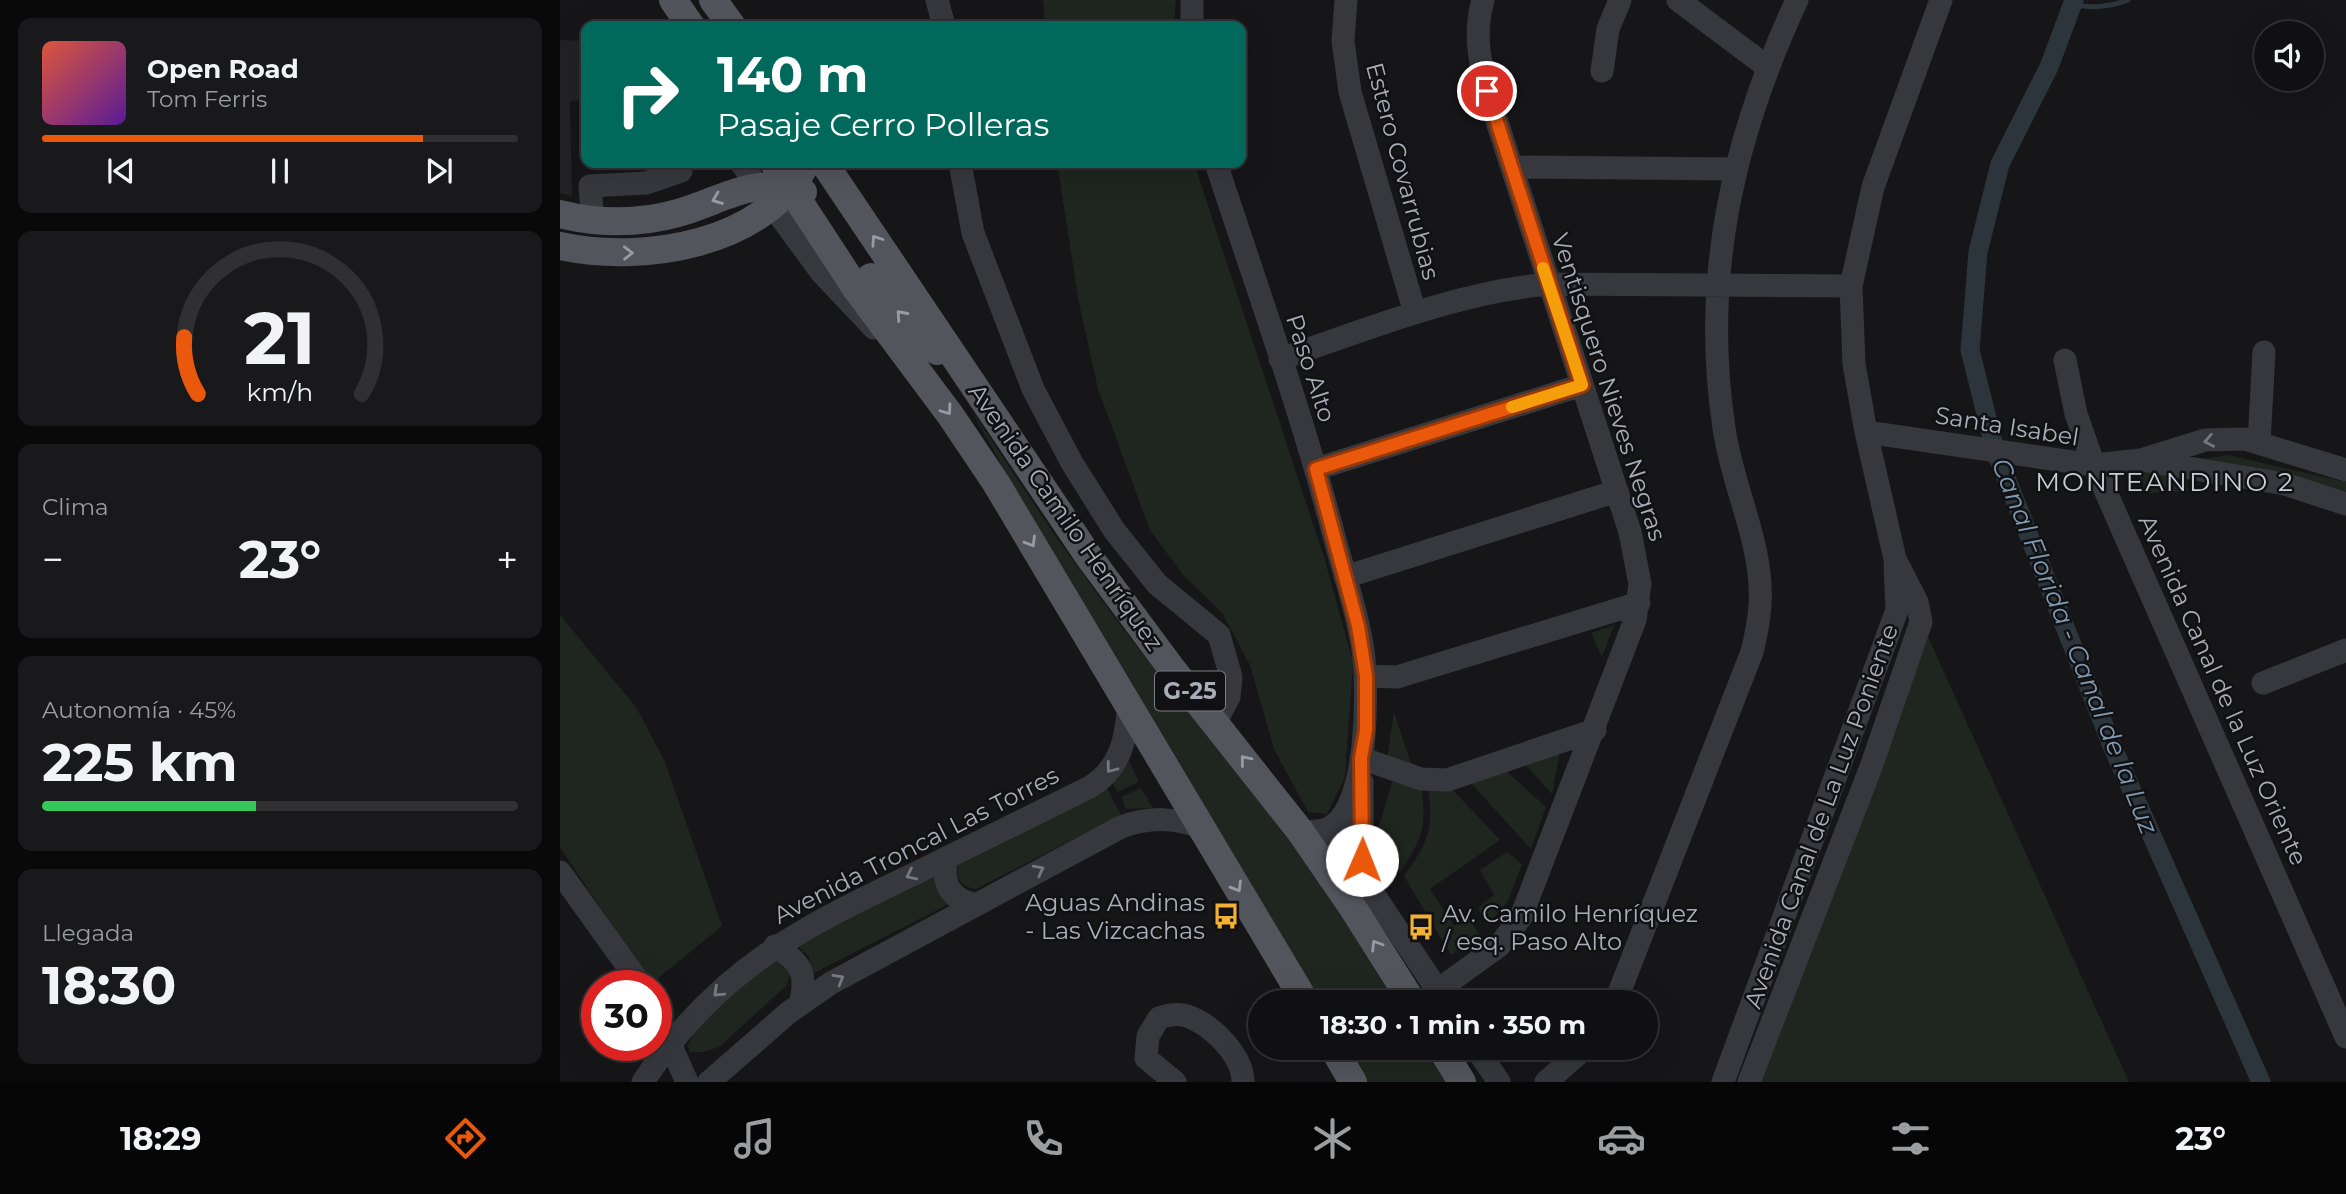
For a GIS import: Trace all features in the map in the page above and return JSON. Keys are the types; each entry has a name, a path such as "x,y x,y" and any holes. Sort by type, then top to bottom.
{"main road":[{"path":"673,0 688,21"},
{"path":"713,0 728,21"},
{"name":"Avenida Camilo Henríquez","path":"772,168 765,186 857,290 974,449 1298,990"},
{"path":"560,214 593,221 635,221 677,213 765,186 797,168"},
{"name":"Avenida Camilo Henríquez","path":"827,168 1096,566 1215,723 1308,832 1351,905 1424,990"},
{"path":"560,246 620,253 682,246 737,226 765,186"},
{"path":"765,186 811,195 823,206 891,304 927,342 968,378"},
{"path":"677,213 685,231 682,246"},
{"path":"1340,1060 1353,1082"},
{"path":"1448,1060 1462,1082"}],"street":[{"path":"673,0 679,21"},
{"path":"937,0 943,21"},
{"path":"1192,0 1192,21"},
{"name":"Estero Covarrubias","path":"1346,0 1343,41 1350,92 1415,313"},
{"name":"Ventisquero Nieves Negras","path":"1443,990 1512,933 1535,885 1595,730 1639,603 1637,558 1511,167 1477,51 1478,16 1483,0"},
{"path":"1602,71 1608,29 1620,0"},
{"path":"1678,0 1766,66"},
{"path":"1620,990 1752,652 1758,625 1761,603 1758,569 1724,428 1718,287 1720,251 1734,169 1766,66 1797,0"},
{"name":"Avenida Canal de La Luz Poniente","path":"1749,1082 1871,767 1921,622 1917,602 1895,559 1866,432 1854,364 1851,286 1873,187 1941,0"},
{"path":"1511,167 1734,169"},
{"path":"593,221 590,186 646,183 681,172 680,168"},
{"path":"961,168 973,233 1033,389 1072,463 1114,530 1157,584 1219,635 1231,677 1229,697 1215,723"},
{"name":"Paso Alto","path":"1218,168 1316,469 1358,626 1366,676 1366,730 1361,758 1342,817 1332,826 1308,832"},
{"path":"1280,359 1469,295 1548,284 1851,286"},
{"path":"2259,443 2264,352"},
{"name":"Avenida Canal de la Luz Oriente","path":"2064,360 2076,414 2094,465 2346,1037"},
{"path":"1316,469 1582,385"},
{"name":"Santa Isabel","path":"1866,432 2094,465 2141,460"},
{"path":"2141,460 2205,440 2245,439 2346,470"},
{"path":"2141,460 2285,484 2346,504"},
{"path":"1345,577 1617,491"},
{"path":"1723,1082 1897,610 1895,559"},
{"path":"1366,676 1398,677 1639,603"},
{"path":"2263,683 2346,650"},
{"name":"Avenida Troncal Las Torres","path":"672,1041 711,998 775,946 844,908 1090,787 1106,776 1122,749 1129,704"},
{"path":"1361,758 1421,779 1447,780 1595,730"},
{"name":"Paso Alto","path":"1361,758 1362,860 1382,908"},
{"path":"709,1082 738,1054 800,1004 974,904 1136,821 1165,818 1203,828"},
{"path":"1308,832 1368,886 1427,990"},
{"path":"947,858 943,872 948,890 962,902 974,904"},
{"path":"560,872 630,970"},
{"path":"775,946 800,966 805,985 800,1004"},
{"path":"1175,1082 1146,1058 1148,1036 1159,1018 1173,1014 1186,1015 1207,1027 1229,1047 1243,1082"},
{"path":"672,1048 687,1082"},
{"path":"1484,1060 1499,1082"},
{"path":"1546,1082 1571,1060"},
{"name":"Avenida Troncal Las Torres","path":"643,1082 658,1061"}],"shaded area":[{"path":"1043,0 1176,0 1174,21 1045,21"},
{"path":"560,40 581,41 581,100 570,102 572,196 560,193"},
{"path":"1058,168 1196,168 1324,557 1353,662 1345,777 1327,814 1308,812 1274,749 1250,665 1222,613 1183,575 1150,530 1098,389 1079,303"},
{"path":"970,408 1058,540 1121,626 1304,858 1392,990 1312,990 1081,608"},
{"path":"2228,455 2346,482 2346,494 2259,468 2202,459"},
{"path":"2163,470 2186,473 2188,491 2146,493 2138,472"},
{"path":"560,615 636,707 665,762 722,926 668,970 642,970 560,847"},
{"path":"1614,625 1602,657 1591,633"},
{"path":"1925,630 2129,1082 1749,1082"},
{"path":"1394,712 1413,769 1387,759"},
{"path":"1560,752 1552,794 1524,763"},
{"path":"1127,757 1139,782 1117,792 1113,784"},
{"path":"1504,769 1546,807 1531,849 1469,781"},
{"path":"1396,777 1421,786 1423,812 1418,840 1400,872 1375,840 1392,782"},
{"path":"1428,786 1451,788 1500,840 1430,889 1454,926 1468,917 1479,935 1451,955 1404,876 1419,854 1428,834"},
{"path":"1107,788 1121,815 976,889 961,882 957,869 961,858"},
{"path":"1141,788 1153,808 1126,809 1121,797"},
{"path":"1507,852 1522,864 1508,901 1487,926 1478,908 1494,895 1480,870"},
{"path":"936,872 953,902 810,975 809,957 793,942"},
{"path":"781,960 790,975 786,986 719,1047 703,1052 690,1052 687,1046 699,1025 768,964"},
{"path":"1354,1060 1438,1060 1452,1082 1367,1082"}],"waterway":[{"name":"Canal Florida - Canal de la Luz","path":"2074,0 2049,67 2000,164 1978,252 1970,350 1995,450 2113,748 2261,1082"},
{"path":"2073,3 2101,6 2128,0"}],"slow traffic":[{"path":"1512,407 1582,385 1543,268"}],"place":[{"name":"Aguas Andinas - Las Vizcachas","path":"1226,916"},
{"name":"Av. Camilo Henríquez / esq. Paso Alto","path":"1421,927"}],"district":[{"name":"MONTEANDINO 2","path":"2165,482"}],"route":[{"path":"1362,860 1361,758 1366,730 1366,676 1358,626 1316,469 1582,385 1487,91"}]}
